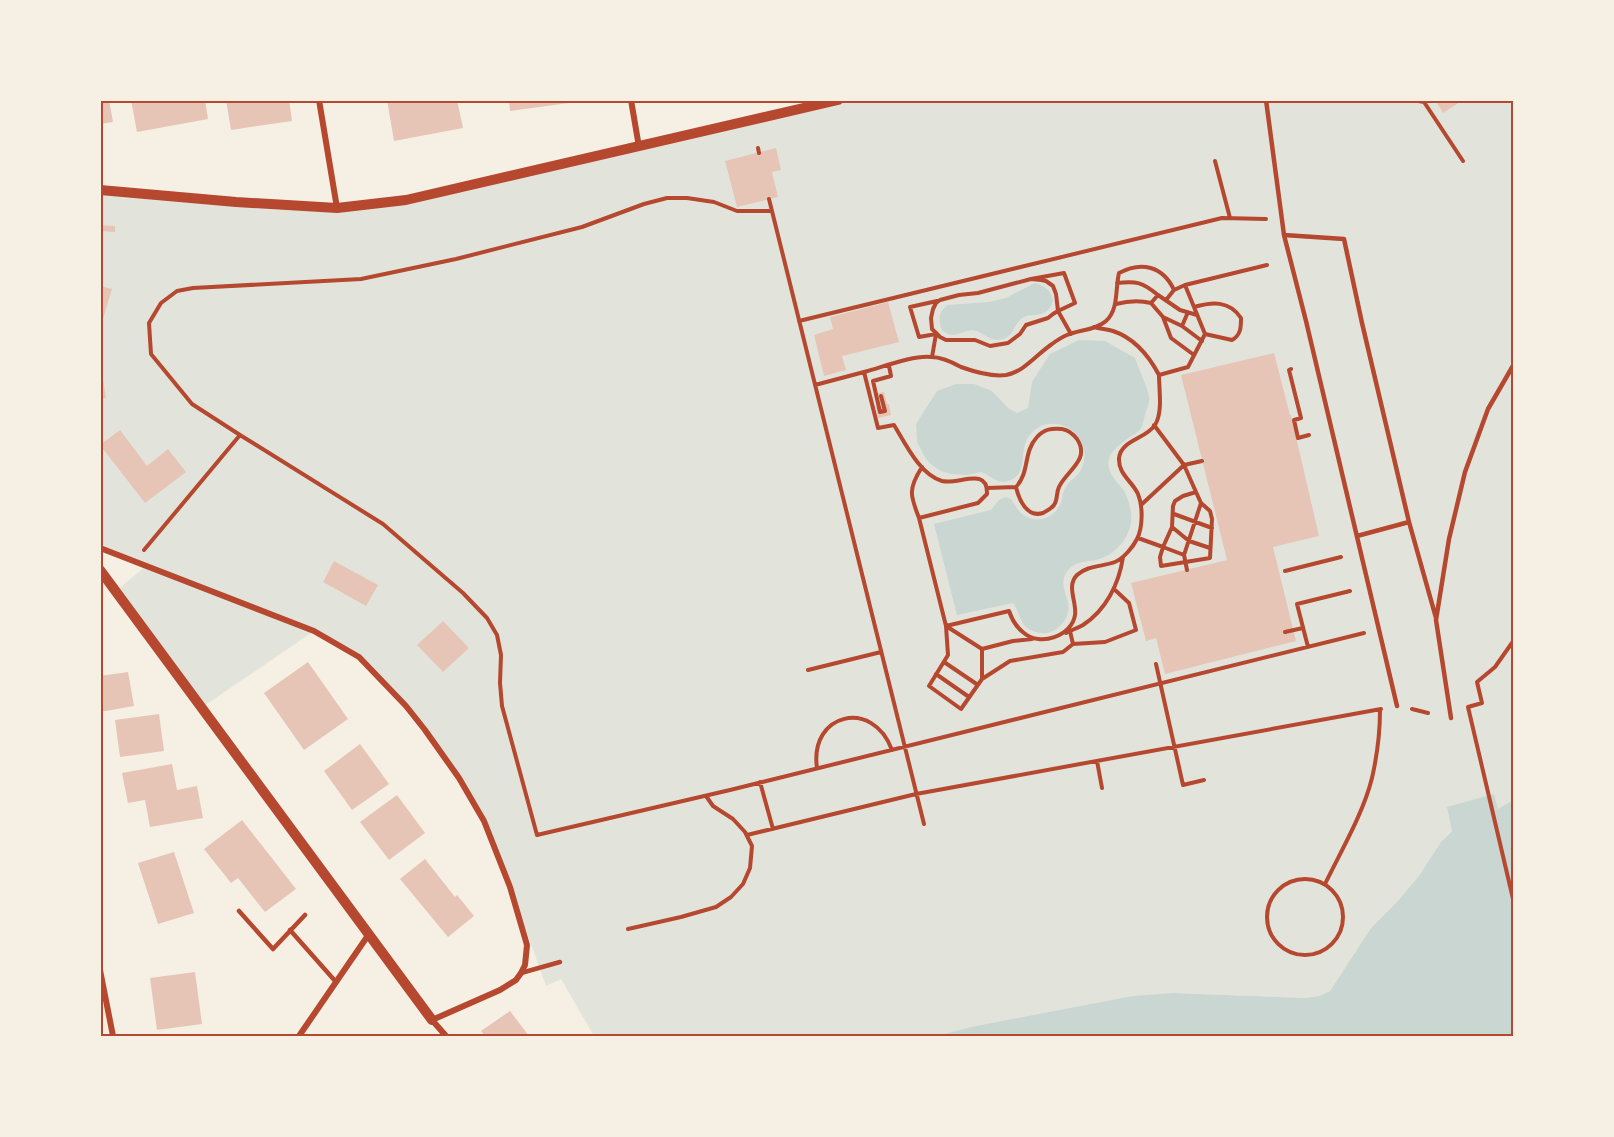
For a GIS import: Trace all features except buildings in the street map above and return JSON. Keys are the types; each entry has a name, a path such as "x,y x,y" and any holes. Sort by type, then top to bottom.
{"street":[{"path":"319,100 337,208"},
{"path":"631,100 639,147"},
{"path":"100,190 337,208 406,200 838,100"},
{"path":"100,548 314,631 359,657 406,705 425,729 459,778 493,840 527,945 527,955 516,980 500,990 432,1020"},
{"path":"100,570 446,1036"},
{"path":"299,1036 369,934"},
{"path":"100,970 113,1036"}],"lane":[{"path":"1266,100 1284,235 1397,706"},
{"path":"1284,235 1344,239 1409,522 1437,620 1452,718"},
{"path":"1437,620 1449,539 1465,472 1488,409 1514,364"},
{"path":"1357,536 1409,522"},
{"path":"239,911 273,949 305,915"},
{"path":"290,930 336,982"},
{"path":"521,973 560,962"}],"path":[{"path":"1413,100 1424,102 1463,161"},
{"path":"1215,161 1230,218"},
{"path":"772,211 737,211 714,202 667,198 582,226 456,259 361,279 193,288 177,291 161,303 149,323 151,354 192,404 383,524 463,593 487,618 497,635 501,655 501,706 537,835 706,796 1361,634"},
{"path":"769,199 924,824"},
{"path":"800,321 1222,218 1281,219"},
{"path":"1166,300 1174,290 1185,285 1267,265"},
{"path":"815,385 921,357 945,359 982,374 1006,375 1019,370 1051,344 1071,334 1085,332 1106,321 1116,304 1119,273 1142,268 1157,269 1169,278 1174,290"},
{"path":"936,333 919,337 910,307 940,300 978,293 1031,279 1064,273 1075,303 1048,318 1029,323 1014,339 990,346 975,340 946,340 936,333 932,329 931,318 936,303 940,300"},
{"path":"1031,279 1046,281 1053,286 1058,311 1071,334"},
{"path":"1117,283 1139,282 1180,310 1197,315"},
{"path":"1159,375 1188,367 1205,334 1185,285"},
{"path":"1151,303 1158,295"},
{"path":"1116,304 1126,301 1151,303 1163,318 1171,338 1194,356"},
{"path":"1194,307 1218,303 1232,308 1241,318 1240,331 1232,340 1205,334"},
{"path":"1182,326 1188,312"},
{"path":"1163,318 1182,326 1202,341"},
{"path":"946,626 982,649 1013,641 1057,637 1082,626 1095,615 1114,589 1124,557 1138,538 1141,522 1138,493 1122,473 1119,456 1130,442 1144,436 1159,415 1159,375 1153,364 1135,344 1114,331 1093,327"},
{"path":"932,357 936,333"},
{"path":"881,396 885,411 880,412 873,381 891,376 889,366"},
{"path":"1292,369 1289,370 1301,418 1294,420 1297,438 1309,435"},
{"path":"864,372 878,428 894,425 912,455 934,478 944,481 977,478 982,479 987,488 987,494 978,503 920,518"},
{"path":"1154,425 1184,465 1201,503 1210,511 1212,528 1210,558 1161,566 1160,557 1172,527 1175,501 1196,492"},
{"path":"987,488 1016,487 1022,481 1031,445 1038,435 1048,429 1066,429 1077,439 1081,447 1080,460 1059,486 1057,500 1050,509 1039,514 1030,512 1019,498 1016,487"},
{"path":"135,561 240,435"},
{"path":"1141,505 1184,465 1202,461"},
{"path":"922,467 914,480 913,501 920,518 946,626 948,655 929,686 961,710 982,679 1010,661 1063,652 1073,644 1105,642 1136,630 1129,603 1114,589"},
{"path":"1187,570 1184,555 1201,503"},
{"path":"1173,514 1212,528"},
{"path":"1172,527 1189,541 1210,548"},
{"path":"1138,538 1184,555"},
{"path":"1064,633 1072,624 1075,615 1072,587 1074,578 1089,568 1124,557"},
{"path":"1285,571 1341,557"},
{"path":"1308,647 1297,603 1350,591"},
{"path":"946,626 1009,611 1012,620 1019,628 1026,635 1036,638"},
{"path":"1285,632 1303,628"},
{"path":"1070,631 1073,644"},
{"path":"1514,640 1495,667 1478,682 1482,703 1468,706 1514,903"},
{"path":"982,649 982,679"},
{"path":"808,670 881,652"},
{"path":"944,662 978,685"},
{"path":"1156,664 1183,785 1204,780"},
{"path":"936,674 969,697"},
{"path":"747,835 916,794 1397,706"},
{"path":"1325,884 1362,809 1372,779 1379,735 1380,710"},
{"path":"817,768 815,756 817,743 833,724 845,719 857,718 870,721 888,738 892,750"},
{"path":"1097,761 1102,788"},
{"path":"760,782 773,829"},
{"path":"628,929 716,907 731,897 743,884 750,868 752,846 747,835 733,819 713,806 706,796"},
{"path":"1301,879 1325,884 1335,892 1342,904 1344,917 1342,930 1336,941 1326,950 1314,955 1300,956 1288,951 1278,944 1267,923 1267,910 1272,899 1279,889 1289,882 1301,879"}],"shaded area":[{"path":"835,101 1513,101 1513,800 1498,810 1494,795 1452,830 1441,842 1420,876 1371,928 1330,991 1306,998 1173,993 951,1036 594,1036 561,979 546,986 497,849 484,821 425,730 359,657 314,631 204,706 117,590 146,566 101,548 100,190 337,208 406,200"},
{"path":"1035,283 1048,290 1053,301 1051,306 1045,312 1021,319 1007,338 994,340 973,330 953,335 942,330 940,316 942,310 948,305 989,302 1006,298"},
{"path":"1079,340 1105,341 1135,358 1148,393 1149,401 1141,428 1116,448 1108,464 1130,506 1130,529 1124,541 1114,551 1102,558 1076,564 1064,576 1063,584 1069,607 1064,622 1057,629 1042,633 1028,629 1013,603 957,615 934,524 991,510 999,500 1005,497 1011,499 1020,512 1028,518 1046,518 1056,511 1065,489 1079,473 1084,460 1083,447 1077,435 1062,425 1047,424 1039,427 1029,435 1017,476 1002,482 981,472 967,475 952,474 932,465 917,442 916,424 937,391 956,384 974,384 992,391 1008,408 1017,413 1028,408 1032,382 1050,354"},
{"path":"1494,794 1498,809 1513,800 1513,1036 937,1036 971,1027 1133,996 1173,993 1306,998 1319,996 1330,991 1371,928 1419,876 1441,842 1452,831 1447,807"}]}
